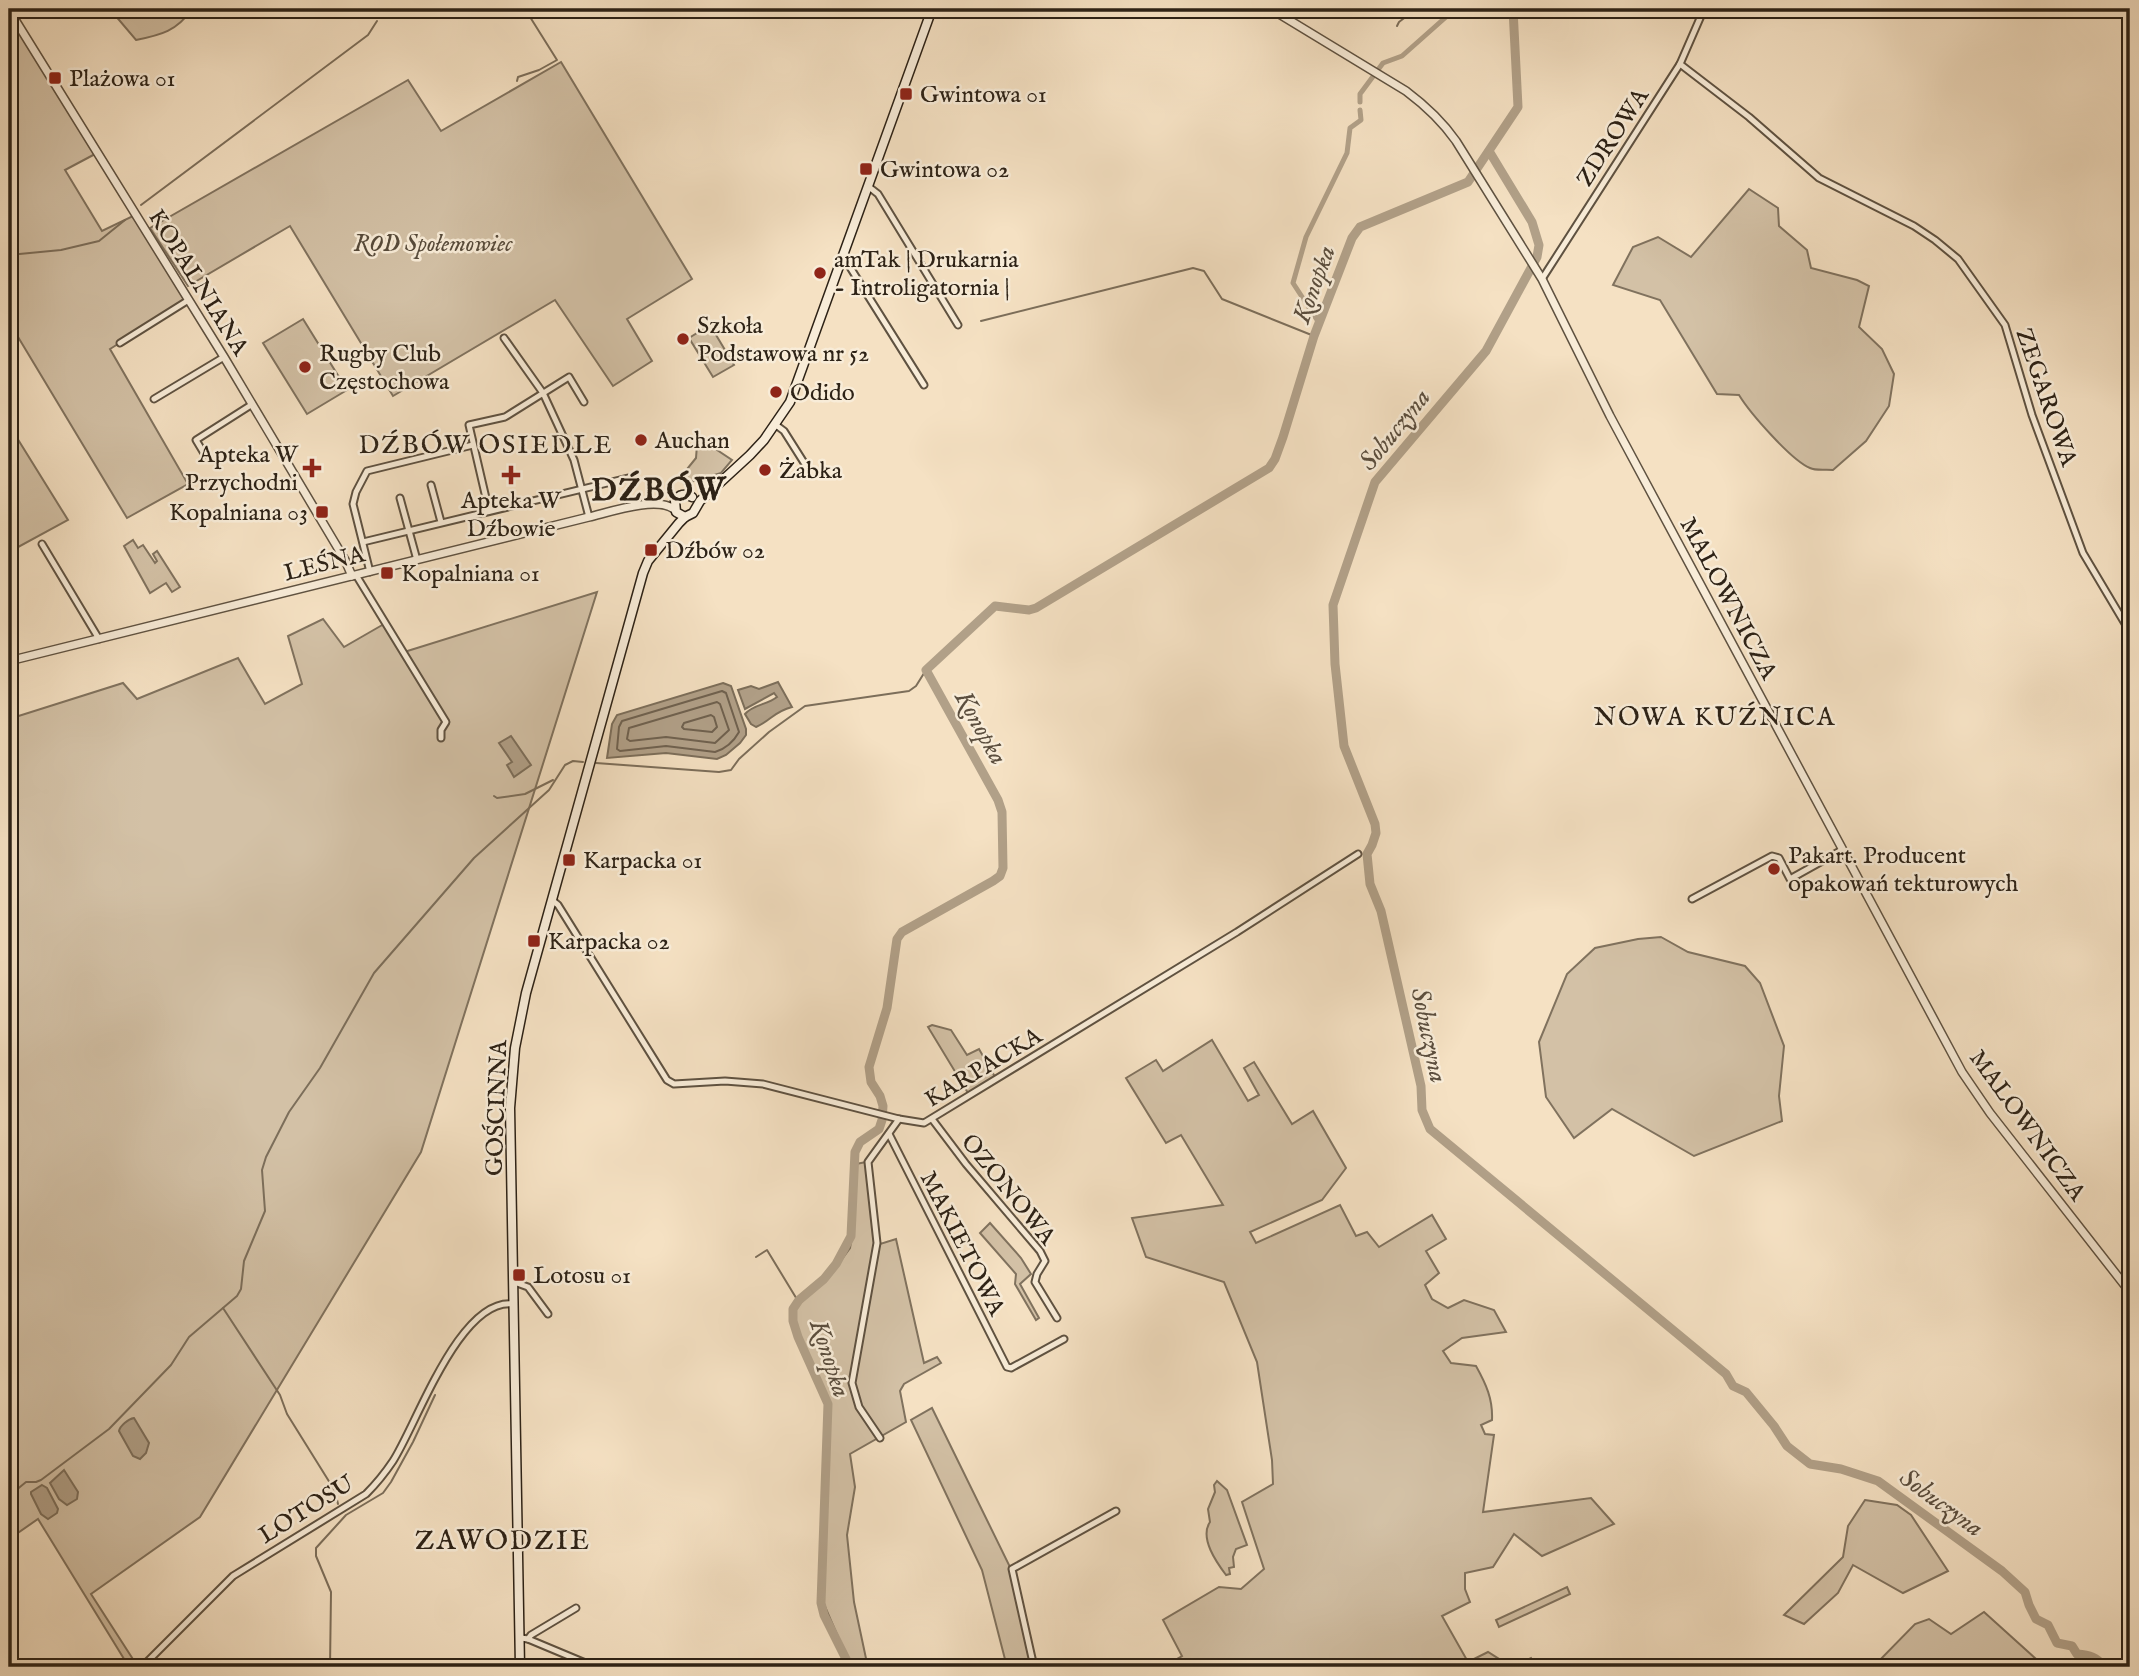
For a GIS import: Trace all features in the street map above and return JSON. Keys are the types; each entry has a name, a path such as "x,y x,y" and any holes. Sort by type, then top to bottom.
{"main road":[{"path":"694,501 750,455 776,425 790,402 932,9"},
{"path":"685,494 694,501 693,513 678,510 685,494"},
{"name":"GOŚCINNA","path":"521,1666 525,1639 510,1128 512,1078 523,1009 638,585 648,561 668,536 678,510"}],"street":[{"name":"MALOWNICZA","path":"1270,9 1427,106 1447,128 1542,279 1609,416 1962,1072 1990,1113 2130,1292"},
{"name":"ZDROWA","path":"1542,279 1680,64 1704,9"},
{"name":"KOPALNIANA","path":"9,10 354,575"},
{"name":"ZEGAROWA","path":"1680,64 1749,117 1819,178 1914,226 1958,259 2004,325 2032,415 2083,553 2130,632"},
{"path":"869,187 878,194 958,325"},
{"path":"843,256 924,386"},
{"path":"120,343 187,301"},
{"path":"504,338 543,393 574,460 589,517"},
{"path":"154,399 223,357"},
{"path":"489,511 469,425 505,417 569,377 584,402"},
{"path":"205,455 196,440 251,405"},
{"path":"776,425 784,431 808,469"},
{"path":"370,572 353,503 367,471 473,445"},
{"path":"363,542 628,478"},
{"path":"431,485 441,523"},
{"path":"400,498 417,560"},
{"name":"LEŚNA","path":"9,661 667,499 678,510"},
{"path":"42,544 99,639"},
{"path":"354,575 446,722 441,730 441,738"},
{"path":"1692,899 1772,856 1779,858 1790,879 1842,850"},
{"name":"KARPACKA","path":"552,900 558,905 667,1080 674,1084 725,1081 763,1084 924,1123 1237,932 1358,854"},
{"path":"880,1438 859,1407 852,1384 877,1243 868,1162 899,1119"},
{"name":"OZONOWA","path":"932,1119 966,1164 1040,1251 1045,1261 1035,1282 1057,1318"},
{"name":"MAKIETOWA","path":"889,1134 1007,1367 1011,1368 1064,1339"},
{"path":"514,1282 528,1287 548,1314"},
{"name":"LOTOSU","path":"142,1667 233,1576 366,1494 395,1459 457,1342 484,1311 499,1304 515,1304"},
{"path":"1034,1667 1012,1569 1116,1511"},
{"path":"525,1639 576,1608"},
{"path":"525,1639 595,1667"}],"green space":[{"path":"113,9 192,9 168,31 136,40 114,14"},
{"path":"9,10 97,153 65,170 102,231 135,215 187,301 110,349 188,484 127,518 9,322"},
{"name":"ROD Społemowiec","path":"561,62 692,279 627,319 652,361 613,386 555,300 393,396 290,226 188,286 150,228 408,80 441,131"},
{"path":"1749,189 1778,208 1779,226 1807,250 1811,268 1857,280 1869,286 1859,327 1882,349 1894,374 1889,406 1866,441 1833,470 1812,469 1792,456 1739,395 1717,394 1660,300 1613,285 1633,247 1658,237 1691,257"},
{"name":"Rugby Club Częstochowa","path":"303,319 347,390 307,414 263,343"},
{"path":"710,325 734,365 713,377 689,338"},
{"path":"9,425 68,520 9,552"},
{"path":"708,444 732,460 721,473 684,484 683,474 696,458 697,445"},
{"path":"133,540 138,548 143,545 155,563 157,561 153,554 157,551 180,587 172,592 166,583 150,593 124,546"},
{"path":"597,592 421,1152 200,1517 91,1594 138,1667 129,1667 38,1519 9,1539 9,719 123,683 137,699 238,658 265,704 302,684 288,636 323,619 344,647 384,624 401,653"},
{"path":"1661,937 1688,952 1745,966 1760,983 1784,1046 1779,1096 1782,1121 1694,1156 1612,1109 1574,1138 1546,1097 1539,1042 1567,974 1595,948"},
{"path":"932,1025 951,1030 967,1055 979,1049 995,1077 968,1093 928,1027"},
{"path":"1212,1040 1248,1101 1259,1095 1244,1068 1254,1062 1292,1124 1313,1111 1346,1168 1322,1200 1250,1232 1256,1243 1340,1205 1356,1236 1367,1232 1379,1247 1432,1215 1446,1239 1426,1251 1439,1273 1425,1285 1432,1299 1448,1308 1464,1300 1494,1310 1506,1332 1462,1338 1443,1351 1451,1363 1476,1366 1490,1398 1492,1420 1481,1425 1485,1434 1494,1435 1483,1512 1591,1498 1614,1524 1542,1556 1514,1534 1493,1567 1465,1573 1465,1589 1470,1602 1442,1616 1468,1662 1488,1652 1512,1667 1163,1667 1182,1656 1163,1620 1219,1587 1241,1589 1264,1569 1242,1502 1273,1484 1272,1460 1257,1362 1224,1282 1146,1257 1132,1218 1223,1205 1181,1135 1166,1143 1126,1078 1156,1060 1163,1071"},
{"path":"866,1162 877,1245 896,1239 924,1363 937,1357 941,1363 904,1384 900,1391 906,1422 850,1454 855,1487 847,1535 854,1602 867,1663 851,1667 823,1602 830,1403 799,1334 794,1315 797,1306 831,1274 850,1248 856,1164"},
{"path":"990,1223 1021,1258 1031,1274 1020,1284 1039,1318 1036,1320 1015,1284 1016,1274 980,1233"},
{"path":"932,1408 1010,1567 1033,1667 1007,1667 982,1570 911,1420"},
{"path":"1217,1481 1227,1490 1247,1545 1236,1549 1234,1567 1229,1568 1230,1574 1226,1575 1210,1550 1207,1535 1210,1522 1208,1509"},
{"path":"1865,1500 1897,1505 1911,1515 1948,1571 1903,1593 1853,1565 1838,1593 1804,1624 1784,1615 1843,1557 1848,1526"},
{"path":"1567,1587 1570,1594 1499,1627 1496,1620"},
{"path":"1984,1612 2045,1667 1873,1667 1915,1624 1929,1619 1951,1634"},
{"path":"1531,1658 1536,1667 1512,1667"}],"water":[{"path":"778,682 792,707 756,727 745,714 777,697 774,693 745,709 738,690 751,686 759,689"},
{"path":"723,683 731,686 746,729 746,735 740,743 726,755 717,759 666,753 607,758 612,724 617,715"},
{"path":"511,736 531,765 514,777 507,765 512,762 499,743"},
{"path":"134,1418 149,1443 146,1453 140,1459 133,1456 119,1431 125,1423"},
{"path":"64,1470 78,1492 77,1499 67,1505 59,1499 50,1483"},
{"path":"42,1485 47,1488 58,1509 57,1513 48,1519 41,1514 31,1494"}],"waterway":[{"path":"381,16 386,9"},
{"path":"517,81 518,77 557,60 525,9"},
{"path":"1397,26 1416,9"},
{"path":"1360,102 1360,94 1383,63 1402,56 1455,9"},
{"name":"Konopka","path":"850,1667 824,1615 821,1603 828,1404 798,1337 793,1321 793,1309 836,1264 851,1236 855,1152 860,1142 879,1129 882,1120 883,1106 871,1082 869,1067 887,1008 897,939 902,932 993,881 1000,876 1003,868 1002,812 998,800 926,670 995,606 1029,610 1036,608 1269,468 1283,437 1314,336 1352,238 1360,227 1468,182 1518,107 1513,9"},
{"path":"141,205 368,35 377,21"},
{"path":"1319,323 1293,283 1306,237 1347,153 1350,128 1361,120 1360,110"},
{"name":"Sobuczyna","path":"1489,151 1532,222 1539,245 1537,257 1486,351 1375,482 1333,605 1335,664 1344,746 1375,824 1376,833 1367,854 1370,884 1381,911 1421,1086 1422,1110 1430,1129 1726,1374 1733,1386 1746,1392 1787,1446 1810,1464 1841,1469 1878,1481 2002,1571 2025,1592 2036,1619 2048,1625 2057,1643 2072,1646 2077,1654 2092,1657 2105,1667"},
{"path":"9,255 61,250 99,241 125,220"},
{"path":"981,321 1193,268 1204,271 1222,299 1314,336"},
{"path":"596,763 719,772 731,770 739,759 769,732 805,706 909,691 916,686 926,670"},
{"path":"9,1496 26,1482 41,1480 109,1429 171,1365 189,1337 237,1296 241,1289 244,1261 265,1211 262,1170 266,1157 289,1112 320,1068 374,973 474,858 549,790 565,765 573,761 583,762"},
{"path":"494,796 497,798 525,794 553,780"},
{"path":"756,1257 767,1250 798,1301"},
{"path":"223,1308 280,1395 287,1414 335,1491 338,1504"},
{"path":"330,1667 331,1592 316,1556 316,1548 346,1515 383,1493 413,1442 435,1395"}],"place":[{"name":"Plażowa 01","path":"55,78"},
{"name":"Gwintowa 01","path":"906,94"},
{"name":"Gwintowa 02","path":"866,169"},
{"name":"amTak | Drukarnia - Introligatornia |","path":"820,273"},
{"name":"Szkoła Podstawowa nr 52","path":"683,339"},
{"name":"Rugby Club Częstochowa","path":"305,367"},
{"name":"Odido","path":"776,392"},
{"name":"Auchan","path":"641,440"},
{"name":"Apteka W Przychodni","path":"312,468"},
{"name":"Żabka","path":"765,470"},
{"name":"Apteka W Dźbowie","path":"511,475"},
{"name":"Kopalniana 03","path":"322,512"},
{"name":"Dźbów 02","path":"651,550"},
{"name":"Kopalniana 01","path":"387,573"},
{"name":"Karpacka 01","path":"569,860"},
{"name":"Pakart. Producent opakowań tekturowych","path":"1774,869"},
{"name":"Karpacka 02","path":"534,941"},
{"name":"Lotosu 01","path":"519,1275"}],"district":[{"name":"DŹBÓW OSIEDLE","path":"486,444"},
{"name":"DŹBÓW","path":"659,489"},
{"name":"NOWA KUŹNICA","path":"1715,716"},
{"name":"ZAWODZIE","path":"503,1539"}]}
